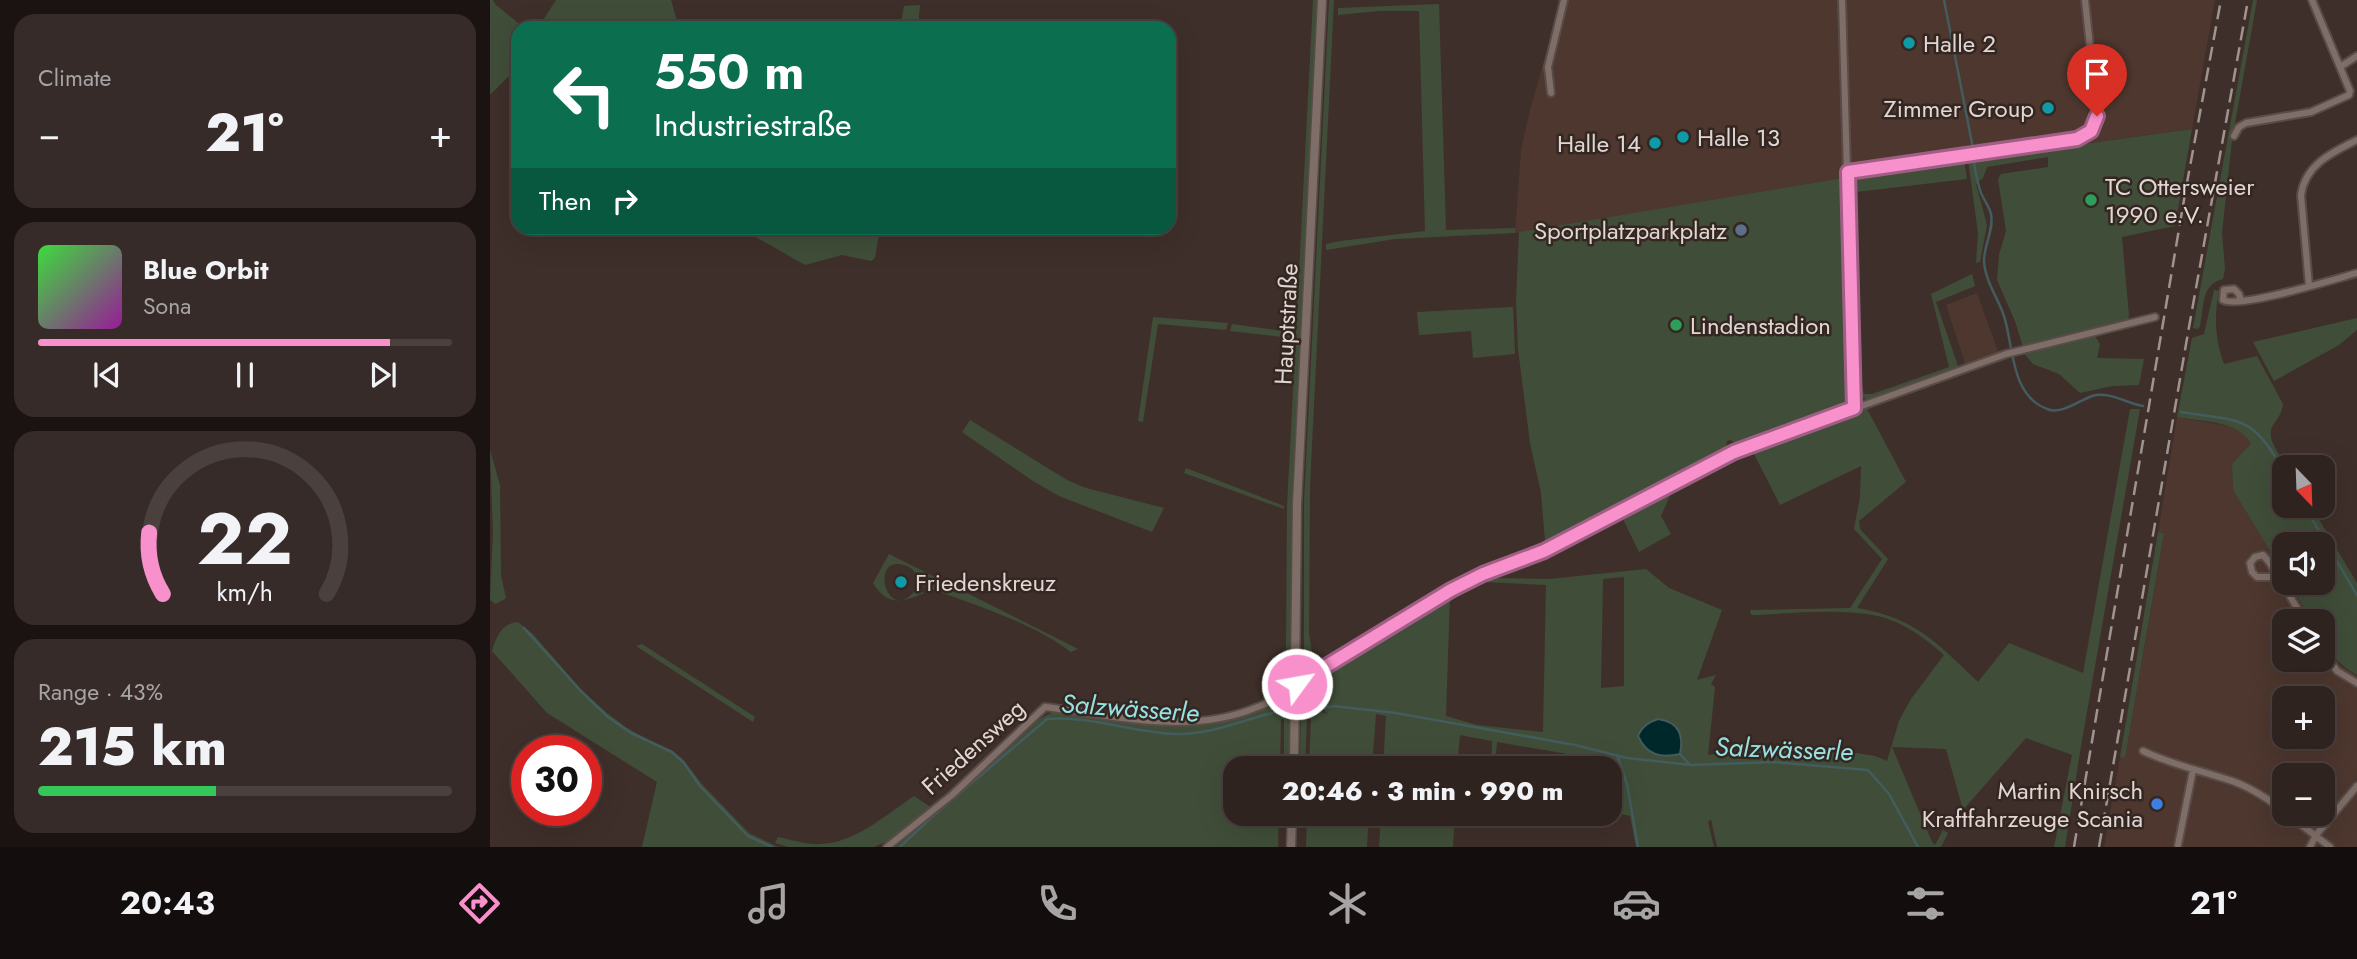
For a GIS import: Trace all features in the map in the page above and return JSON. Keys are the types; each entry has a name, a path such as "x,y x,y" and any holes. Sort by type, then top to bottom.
{"street":[{"name":"Hauptstraße","path":"1294,756 1298,490 1322,0"},
{"path":"1551,93 1548,67 1564,0"},
{"path":"1842,0 1854,408"},
{"path":"1848,172 2086,136 2094,126 2097,111 2085,0"},
{"path":"2234,136 2239,127 2246,123 2311,112 2346,98 2350,91 2312,0"},
{"path":"2340,67 2357,56"},
{"path":"2309,286 2301,195 2303,182 2319,161 2357,140"},
{"path":"2241,301 2357,273"},
{"name":"Friedensweg","path":"887,847 951,795 1045,707 1163,721 1197,722 1233,716 1257,708 1423,606 1472,580 1544,551 1734,452 2007,354 2155,317"},
{"path":"2263,555 2276,577 2257,577 2252,572 2250,563 2255,557 2263,555"},
{"path":"2335,668 2357,683"},
{"path":"2143,751 2193,771 2229,779 2272,802"},
{"path":"2178,845 2193,771"},
{"path":"2310,847 2316,835 2357,786"},
{"path":"1291,847 1292,826"},
{"path":"2304,826 2330,847"}],"shaded area":[{"path":"1561,0 2215,0 2192,129 1866,174 1515,233 1521,150"},
{"path":"1977,293 1999,354 1966,366 1946,305"},
{"path":"2177,417 2238,428 2252,444 2232,464 2233,490 2272,554 2272,595 2296,595 2305,609 2272,609 2272,672 2335,672 2335,658 2340,665 2357,675 2357,847 2104,847 2120,757 2125,757 2164,533 2158,532"}],"green space":[{"path":"490,0 493,0 516,21 511,21 511,74 490,95"},
{"path":"556,0 671,0 677,21 542,21"},
{"path":"1313,0 1319,0 1298,422 1293,675 1291,681 1285,685 1281,679 1286,652 1287,507"},
{"path":"1329,0 1334,0 1310,486 1309,633 1314,667 1308,673 1304,669 1304,502"},
{"path":"2253,0 2257,0 2232,140 2222,233 2225,269 2223,279 2207,291 2198,329 2193,328"},
{"path":"1439,4 1446,230 1515,228 1515,233 1395,239 1326,250 1326,244 1340,241 1425,231 1419,11 1338,15 1338,8"},
{"path":"920,5 919,21 901,21 904,6"},
{"name":"TC Ottersweier 1990 e.V.","path":"2192,129 2175,226 2122,237 2129,316 2127,322 2023,347 1997,280 1999,255 2006,231 1998,179 2001,174 2048,167 2048,157 1987,167 1983,178 1976,184 1987,225 1980,262 1976,263 1978,233 1968,160"},
{"path":"1964,160 1967,179 1856,192 1864,394 1872,394 1949,367 1931,294 1972,274 1975,286 1936,302 1959,369 1893,393 1868,399 1860,398 1857,389 1852,183 1859,176 1866,174"},
{"name":"Lindenstadion","path":"1843,178 1849,394 1844,405 1736,446 1731,440 1727,441 1726,450 1550,543 1545,541 1541,493 1530,443 1518,349 1516,300 1519,232"},
{"path":"752,235 879,235 875,258 871,261 842,255 805,265"},
{"path":"2214,290 2219,291 2216,328 2224,364 2257,356 2283,404 2271,430 2274,447 2280,455 2272,455 2272,518 2318,518 2327,532 2272,532 2272,554 2233,490 2232,464 2251,444 2238,430 2229,426 2177,417 2192,338 2204,334"},
{"path":"1513,307 1515,354 1473,358 1471,331 1419,335 1417,312"},
{"path":"1153,317 1228,323 1226,330 1158,324 1143,422 1138,421"},
{"path":"2357,318 2357,330 2339,345 2274,381 2253,342"},
{"path":"1232,324 1291,332 1291,338 1230,331"},
{"path":"2094,335 2100,344 2097,358 2144,359 2139,385 2112,386 2080,393 2059,374 2033,364 2023,352"},
{"path":"1866,407 1906,482 1859,521 1860,529 1888,559 1857,608 1895,618 1924,634 1978,682 2009,643 2083,673 2130,409 2140,409 2065,847 2054,847 2072,755 2026,738 1963,810 1946,749 1892,747 1932,842 1935,845 1943,830 1948,833 1941,847 1717,847 1711,819 1708,822 1714,847 1636,847 1630,816 1622,814 1622,756 1579,756 1497,742 1496,756 1491,756 1492,741 1460,735 1458,756 1384,756 1386,716 1376,714 1373,756 1309,756 1311,717 1314,710 1328,714 1315,702 1320,672 1450,594 1446,716 1477,725 1543,732 1546,585 1485,582 1469,584 1486,575 1492,578 1549,579 1646,569 1669,588 1722,610 1697,680 1716,675 1711,684 1715,687 1708,755 1770,748 1856,753 1887,761 1899,721 1911,699 1944,655 1906,627 1876,616 1841,612 1751,615 1750,610 1850,608 1882,559 1854,529 1860,497 1861,466 1780,505 1751,448","holes":["1624,577 1624,686 1601,688 1603,579"]},
{"path":"970,420 1067,480 1086,488 1164,508 1152,532 1059,496 1033,481 962,432"},
{"path":"490,450 500,485 501,575 506,598 496,604 490,600 493,533"},
{"path":"1186,468 1284,506 1284,509 1184,473"},
{"path":"1674,486 1661,516 1671,534 1639,552 1621,515"},
{"path":"2158,532 2164,533 2125,758 2120,757"},
{"path":"2335,546 2357,583 2357,675 2335,658 2335,609 2305,609 2296,595 2335,595"},
{"path":"889,554 1078,649 1071,652 1017,622 918,584 915,573 907,566 894,564 887,569 884,577 890,595 897,600 889,599 873,583"},
{"path":"1497,566 1428,600 1318,667 1317,664 1443,586"},
{"path":"916,589 924,593 909,599 897,600 906,599"},
{"path":"518,622 533,634 584,693 607,713 627,728 682,758 701,783 749,833 778,847 642,847 657,782 602,748 602,735 582,735 547,713 492,651 498,636 512,623"},
{"path":"642,644 755,717 753,722 636,646"},
{"path":"1312,679 1312,698 1307,717 1305,756 1300,756 1301,692 1307,681"},
{"path":"1286,697 1290,699 1290,756 1284,756 1284,719 1281,719 1280,756 1223,756 1223,826 1279,826 1278,847 893,847 962,790 1034,723 1056,712 1183,724 1221,721"},
{"path":"914,796 932,808 887,841 874,847 788,847 775,843 778,837 816,844 846,839"},
{"path":"1307,826 1368,826 1367,847 1306,847"},
{"path":"1380,826 1454,826 1453,847 1379,847"}],"water":[{"path":"1658,719 1671,723 1678,730 1680,754 1655,754 1642,743 1638,736 1642,730"}],"waterway":[{"name":"Salzwässerle","path":"1944,0 1977,178 1991,214 1984,255 1985,268 2004,316 2020,382 2035,402 2052,410 2064,409 2098,395 2111,396 2143,406"},
{"name":"Salzwässerle","path":"2181,412 2218,417 2243,424 2253,430 2274,455"},
{"name":"Salzwässerle","path":"2311,518 2357,595"},
{"name":"Salzwässerle","path":"524,628 608,717 631,733 672,752 748,836 772,847"},
{"name":"Salzwässerle","path":"1324,708 1333,706 1396,713 1575,745 1627,758 1691,765 1773,762 1868,770 1889,794 1918,847"},
{"name":"Salzwässerle","path":"900,847 1047,719 1063,718 1160,733 1189,734 1214,730 1276,712"},
{"name":"Salzwässerle","path":"1680,754 1690,765"},
{"name":"Salzwässerle","path":"1617,755 1627,784 1638,847"}],"railway":[{"path":"2074,847 2186,188 2221,0"},
{"path":"2099,847 2248,0"}],"place":[{"name":"Halle 2","path":"1909,43"},
{"name":"Zimmer Group","path":"2048,108"},
{"name":"Halle 13","path":"1683,137"},
{"name":"Halle 14","path":"1655,143"},
{"name":"TC Ottersweier 1990 e.V.","path":"2091,200"},
{"name":"Sportplatzparkplatz","path":"1741,230"},
{"name":"Lindenstadion","path":"1676,325"},
{"name":"Friedenskreuz","path":"901,582"},
{"name":"Martin Knirsch Kraftfahrzeuge Scania","path":"2157,804"}],"route":[{"path":"1297,684 1423,606 1483,574 1544,551 1734,452 1854,408 1848,172 2077,139 2091,131 2097,116"}]}
